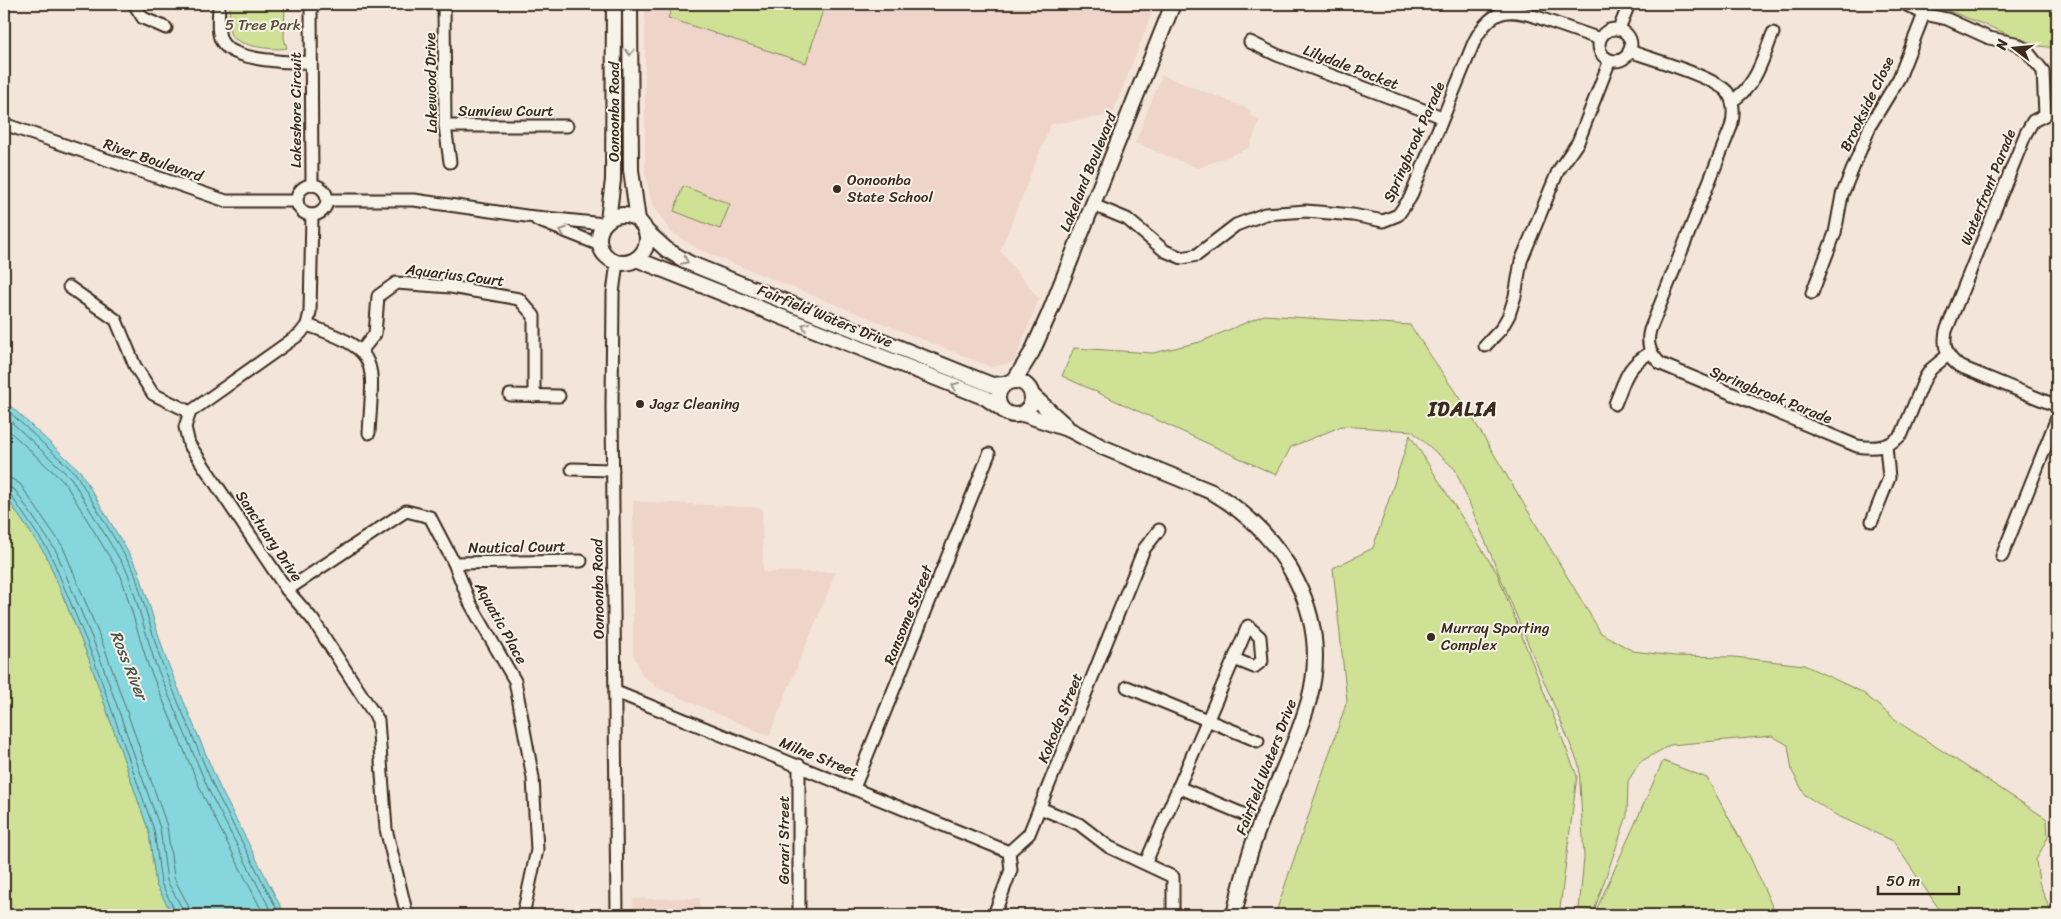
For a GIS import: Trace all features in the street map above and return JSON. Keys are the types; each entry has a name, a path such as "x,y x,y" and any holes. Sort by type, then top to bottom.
{"street":[{"path":"134,4 143,18 166,28"},
{"path":"219,4 219,36 225,46 260,60 311,62"},
{"name":"Lakeshore Circuit","path":"311,4 312,185"},
{"name":"Lakewood Drive","path":"444,4 446,126 450,162"},
{"name":"Oonoonba Road","path":"606,222 613,180 614,4"},
{"name":"Oonoonba Road","path":"630,4 630,170 638,220"},
{"name":"Lakeland Boulevard","path":"1009,382 1032,352 1174,4"},
{"path":"1618,30 1629,4"},
{"path":"1905,4 1924,14 1947,19 1989,38 2016,43 2026,50 2042,71 2045,115 2057,116"},
{"name":"Springbrook Parade","path":"1093,205 1126,219 1165,251 1182,258 1197,255 1236,225 1265,214 1306,211 1352,215 1373,220 1390,220 1405,208 1410,198 1480,29 1495,9 1523,11 1600,40"},
{"name":"Brookside Close","path":"1812,293 1835,233 1842,195 1874,118 1899,78 1924,14"},
{"path":"1609,30 1618,30 1627,35 1630,45 1629,51 1619,60 1610,60 1600,50 1600,40 1609,30"},
{"path":"1732,101 1746,91 1753,82 1773,33"},
{"name":"Lilydale Pocket","path":"1250,42 1278,55 1442,117"},
{"path":"1615,404 1634,363 1651,352 1648,337 1650,330 1734,118 1732,101 1728,93 1712,81 1629,51"},
{"path":"1485,346 1501,329 1509,315 1524,252 1558,171 1578,142 1610,60"},
{"name":"Waterfront Parade","path":"1948,355 1944,347 1946,331 2026,133 2033,121 2045,115"},
{"name":"River Boulevard","path":"4,124 226,201 297,201"},
{"name":"Sunview Court","path":"446,126 567,126"},
{"path":"312,185 324,191 327,200 324,209 312,215 304,212 297,201 300,192 312,185"},
{"path":"327,200 414,200 526,216 606,222 623,215 638,220 646,232 646,247 636,259 624,263 617,262 604,253 600,245 600,238 606,222"},
{"path":"69,287 116,320 135,366 152,394 190,412 300,334 307,325 310,312 312,215"},
{"path":"526,216 600,245"},
{"name":"Fairfield Waters Drive","path":"646,232 667,250 688,263 992,385 1009,382"},
{"name":"Fairfield Waters Drive","path":"636,259 986,398 999,407"},
{"name":"Oonoonba Road","path":"617,262 613,293 617,915"},
{"name":"Aquarius Court","path":"362,350 375,334 378,296 396,283 450,287 519,299 534,316 534,396"},
{"path":"307,325 338,336 362,350 372,370 369,434"},
{"name":"Lakeland Boulevard","path":"1030,391 1032,352"},
{"name":"Springbrook Parade","path":"1651,352 1668,369 1856,446 1876,448 1886,446"},
{"path":"1872,521 1889,478 1886,446 1896,441 1902,434 1931,369 1948,355 1959,366 2057,406"},
{"path":"1019,381 1030,391 1030,406 1023,414 1007,414 999,407 997,397 1009,382 1019,381"},
{"name":"Fairfield Waters Drive","path":"1030,391 1070,430"},
{"path":"510,395 559,396"},
{"name":"Sanctuary Drive","path":"190,412 185,427 188,444 287,590 313,620 378,720 386,829 407,915"},
{"name":"Fairfield Waters Drive","path":"1023,414 1070,430 1102,447 1212,492 1246,515 1267,535 1283,556 1296,578 1304,601 1314,651 1309,699 1256,836 1234,915"},
{"path":"2002,556 2057,418"},
{"name":"Ransome Street","path":"854,788 990,454"},
{"path":"572,469 613,470"},
{"name":"Aquatic Place","path":"287,590 406,511 430,517 454,564 470,604 515,681 533,778 537,850 523,915"},
{"name":"Kokoda Street","path":"1008,852 1026,839 1144,549 1159,530"},
{"name":"Nautical Court","path":"454,564 581,561"},
{"path":"1146,862 1234,659"},
{"path":"1127,686 1258,741"},
{"name":"Milne Street","path":"616,692 799,765 1008,852"},
{"name":"Gorari Street","path":"799,765 799,915"},
{"path":"1178,787 1243,814"},
{"path":"1040,808 1079,824 1109,847 1146,862 1173,876 1173,915"},
{"path":"994,915 1011,870 1008,852"}],"shaded area":[{"name":"Oonoonba State School","path":"645,4 1151,4 1154,8 1112,115 1051,124 1000,251 1039,299 1014,362 991,367 700,250 670,231 652,204 645,173"},
{"path":"1162,75 1251,110 1249,115 1260,120 1249,148 1198,168 1135,143"},
{"path":"633,501 762,508 763,572 836,572 769,736 658,688 642,675 633,654"},
{"path":"700,898 700,915 633,915 633,899"}],"green space":[{"name":"5 Tree Park","path":"230,4 285,4 284,38 287,48 257,47 235,39 231,35 229,28"},
{"path":"673,4 825,4 806,63 668,18"},
{"path":"1931,4 2057,4 2057,48 2039,46"},
{"path":"683,186 730,204 720,229 674,211"},
{"path":"1264,315 1410,325 1470,414 1601,633 1633,651 1674,656 1734,657 1804,665 1862,692 1901,724 2047,819 2048,837 2036,860 2039,882 2052,915 1943,915 1893,841 1836,815 1805,795 1792,771 1788,745 1772,736 1670,745 1640,762 1628,781 1627,816 1594,911 1579,909 1584,858 1579,765 1455,469 1412,431 1342,426 1291,447 1276,475 1062,376 1074,348 1153,353 1200,342"},
{"name":"Murray Sporting Complex","path":"1410,435 1497,573 1577,776 1560,908 1593,915 1275,915 1347,701 1333,568 1373,548"},
{"path":"4,494 46,555 89,659 149,832 156,885 173,915 4,915"},
{"path":"1663,761 1707,778 1750,857 1776,915 1594,915"}],"water":[{"name":"Ross River","path":"4,400 80,471 138,569 166,659 220,788 285,915 173,915 156,885 149,832 89,659 46,555 4,494"}],"place":[{"name":"Oonoonba State School","path":"837,189"},
{"name":"Jagz Cleaning","path":"640,404"},
{"name":"Murray Sporting Complex","path":"1431,637"}],"district":[{"name":"IDALIA","path":"1463,409"}]}
